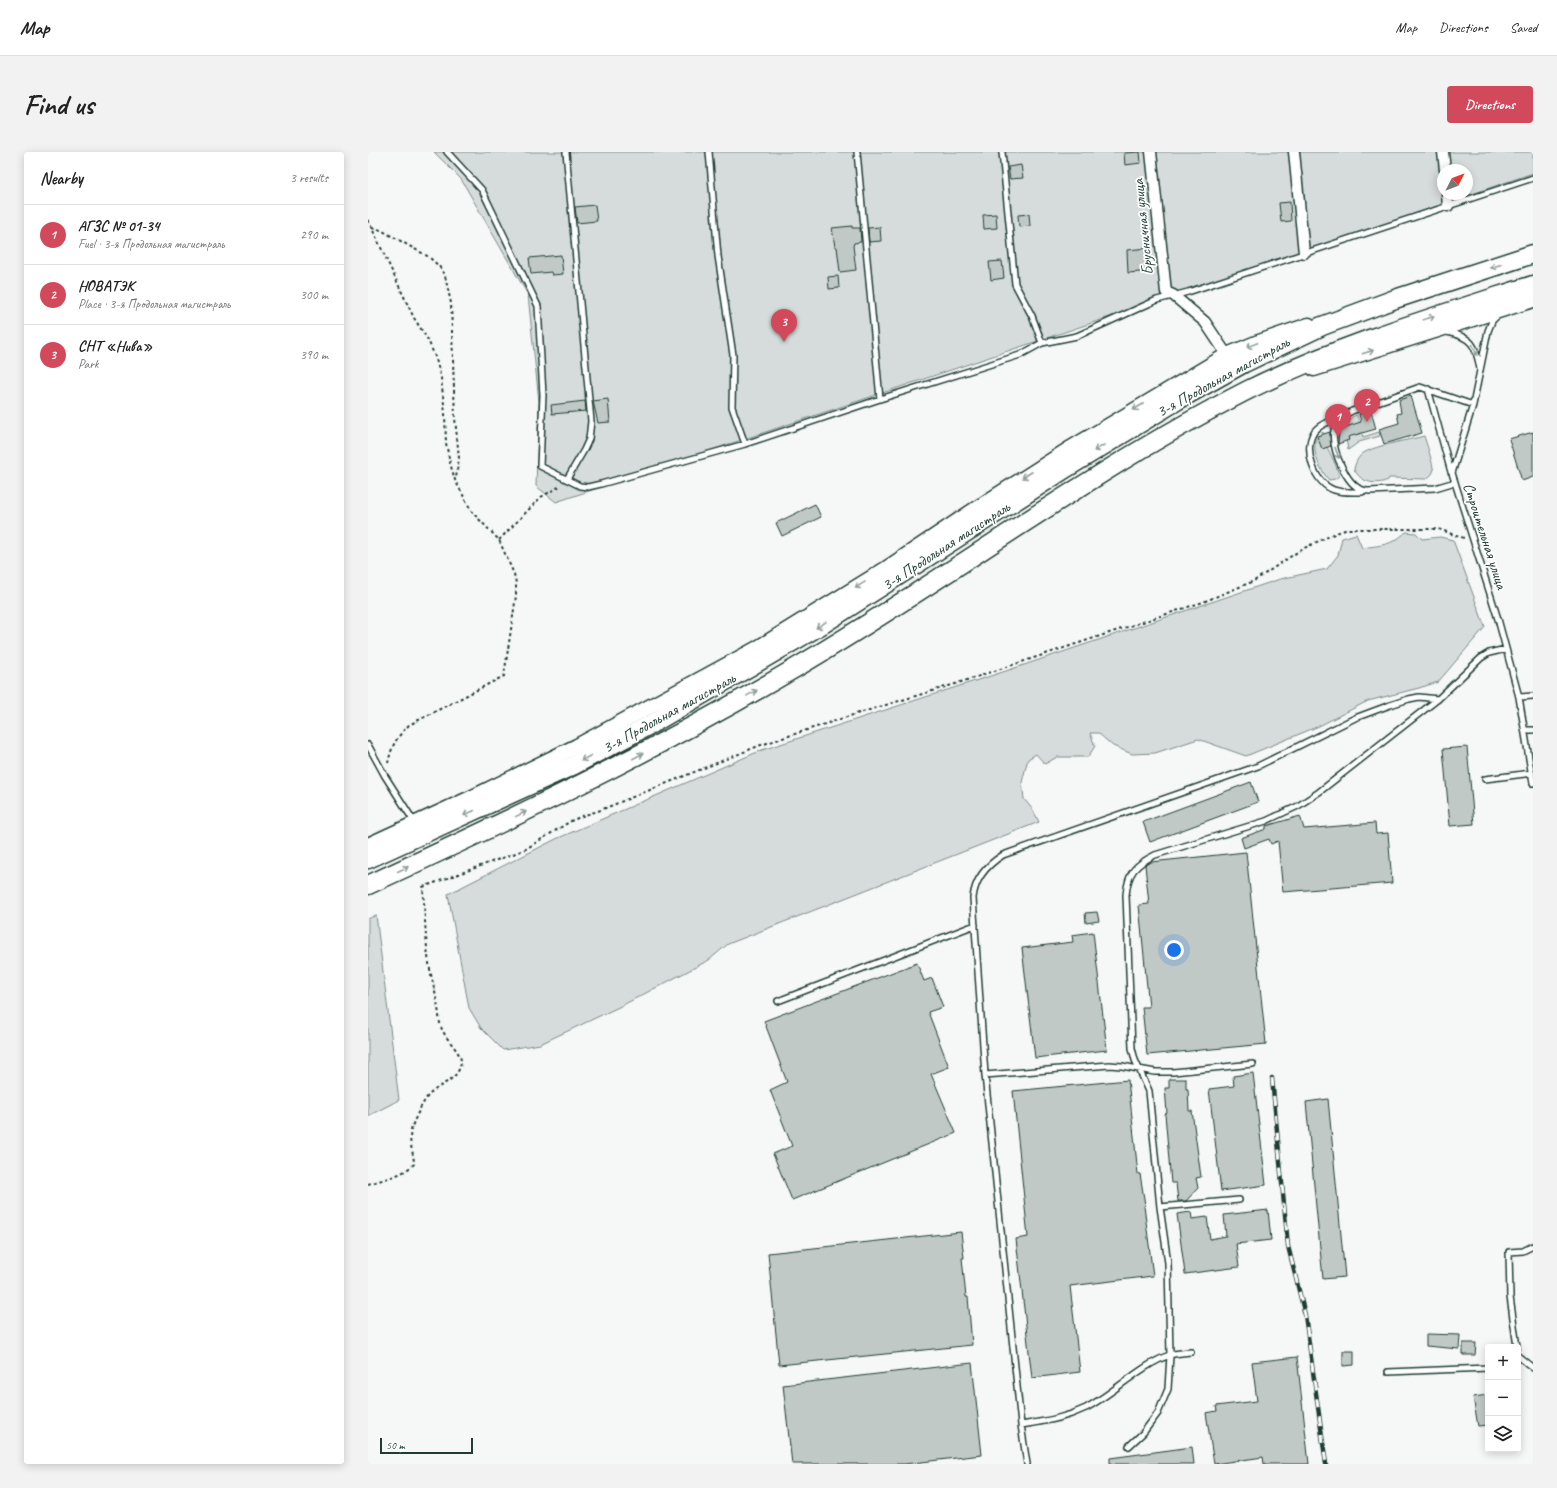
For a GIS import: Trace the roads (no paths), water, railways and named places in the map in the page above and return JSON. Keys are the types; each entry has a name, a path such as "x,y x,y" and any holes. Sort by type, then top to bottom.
{"highway":[{"name":"3-я Продольная магистраль","path":"368,859 574,765 655,722 823,624 1065,469 1178,400 1270,350 1322,326 1395,298 1533,254"},
{"name":"3-я Продольная магистраль","path":"368,885 616,768 793,670 873,621 1073,492 1162,437 1251,389 1392,330 1533,285"}],"street":[{"name":"Брусничная улица","path":"1151,152 1164,287 1166,292 1173,295 1205,322 1228,355"},
{"path":"1294,152 1304,253"},
{"path":"1443,152 1444,164"},
{"path":"1448,200 1448,206"},
{"path":"368,845 577,746 756,649 884,570 1070,448 1228,355 1256,343 1339,314 1395,298"},
{"path":"1251,389 1533,300"}],"lane":[{"path":"447,152 482,190 538,306 543,395 540,466 580,486 588,487 745,444 880,399 1020,355 1042,344 1076,336 1158,300 1188,292 1533,178"},
{"path":"566,152 592,420 589,440 566,479"},
{"path":"709,152 718,256 733,355 732,407 745,444"},
{"path":"857,152 880,399"},
{"path":"1002,152 1015,284 1032,316 1042,344"},
{"path":"1480,373 1488,331 1492,321 1504,309"},
{"name":"Строительная улица","path":"1430,333 1446,331 1458,334 1470,341 1477,351 1480,373 1473,405 1452,473 1506,649 1519,697 1526,730 1533,783"},
{"path":"1455,482 1435,488 1348,492 1333,490 1317,475 1310,459 1309,444 1314,432 1324,424 1382,399 1420,387 1473,405"},
{"path":"1428,389 1452,473"},
{"path":"1344,415 1336,425 1333,436 1334,446 1345,473 1351,482 1359,489 1369,491"},
{"path":"1129,1446 1144,1433 1158,1413 1168,1388 1170,1355 1168,1263 1160,1207 1149,1091 1135,1060 1132,1048 1126,895 1127,884 1131,873 1140,862 1155,855 1266,821 1298,806 1319,792 1438,699 1489,653 1506,649"},
{"path":"1519,697 1533,696"},
{"path":"1027,1464 1021,1425 985,1075 973,898 974,888 980,875 993,861 1003,855 1258,766 1355,718 1409,699 1419,697 1438,699"},
{"path":"1526,730 1533,730"},
{"path":"368,745 385,776 415,824"},
{"path":"1485,779 1532,773"},
{"path":"778,1001 975,925"},
{"path":"985,1075 1109,1065 1155,1072 1173,1072 1253,1064"},
{"path":"1160,1207 1239,1200"},
{"path":"1516,1344 1510,1297 1509,1252 1523,1251 1533,1246"},
{"path":"1021,1425 1058,1420 1086,1408 1113,1392 1148,1366 1170,1355 1191,1352"},
{"path":"1521,1358 1533,1368"},
{"path":"1388,1372 1485,1368"}],"railway":[{"path":"1272,1078 1288,1246 1305,1315 1326,1464"}],"place":[{"name":"СНТ «Нива»","path":"784,342"},
{"name":"НОВАТЭК","path":"1367,422"},
{"name":"АГЗС № 01-34","path":"1338,437"}]}
